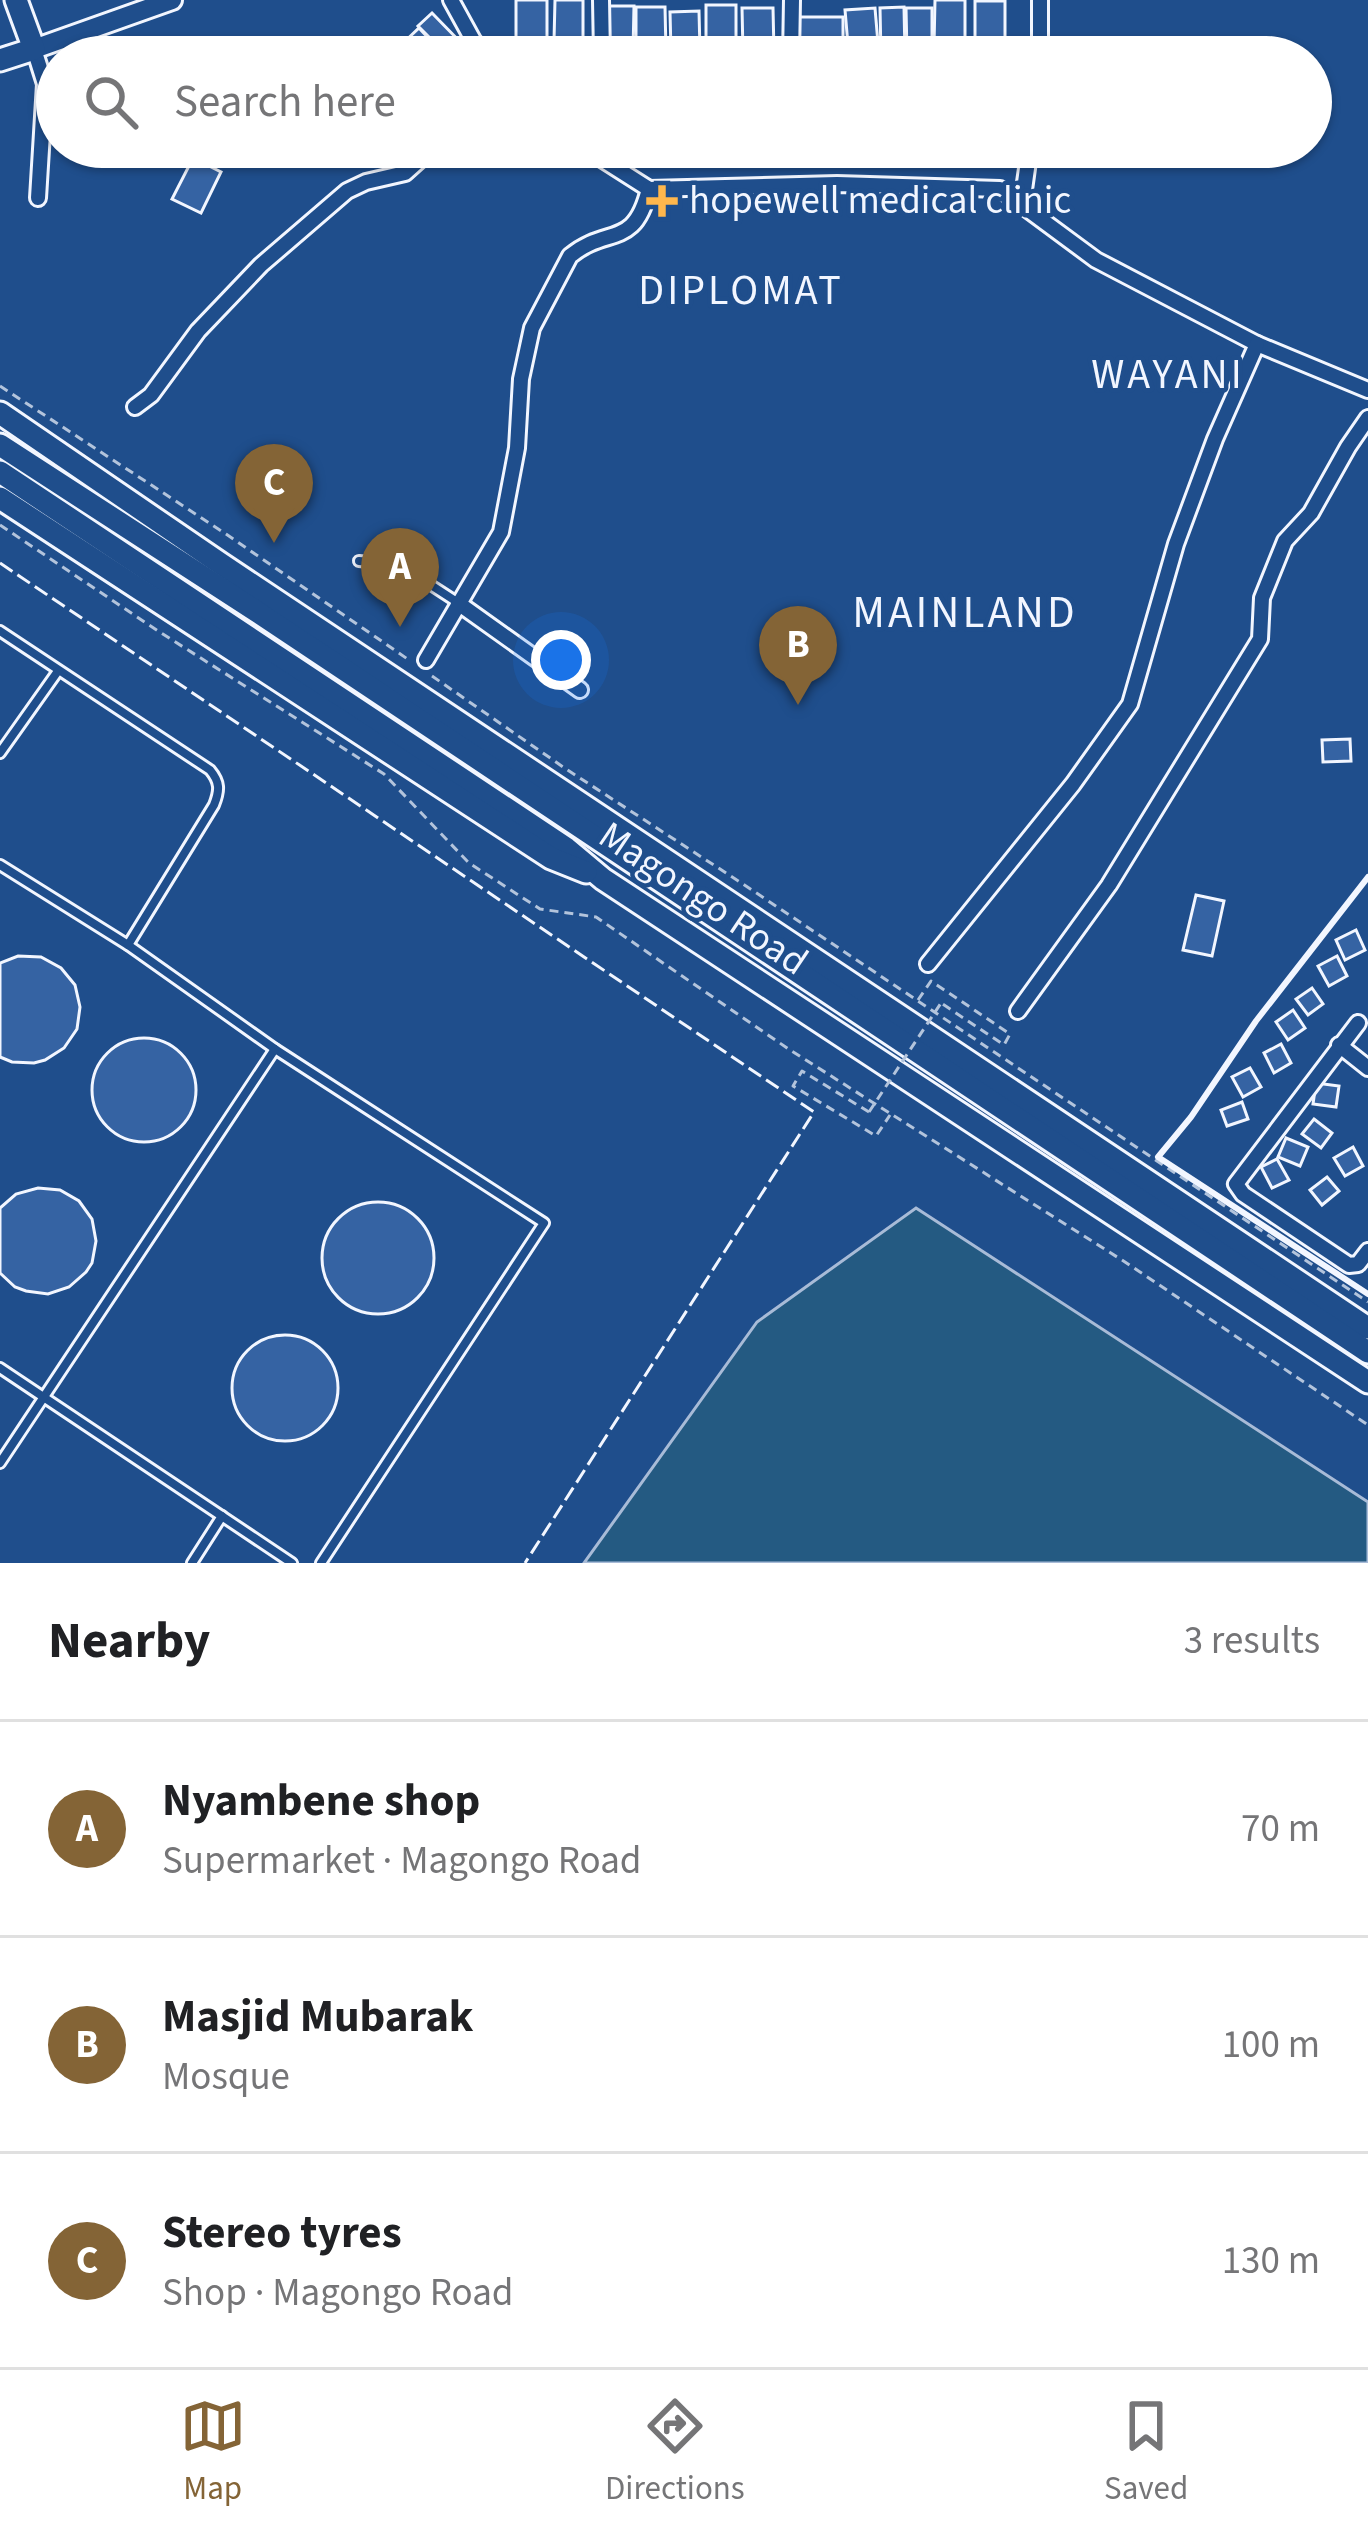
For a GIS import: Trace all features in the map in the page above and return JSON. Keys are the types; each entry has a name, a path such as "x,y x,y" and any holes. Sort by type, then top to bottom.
{"main road":[{"path":"0,60 34,49 16,0"},
{"path":"0,413 1368,1328"},
{"path":"0,445 1368,1352"},
{"name":"Magongo Road","path":"0,472 566,848 603,879 1368,1382"},
{"path":"0,498 551,859 603,879"}],"street":[{"path":"71,36 172,0"},
{"path":"451,0 473,36"},
{"path":"602,0 602,36"},
{"path":"791,36 792,0"},
{"path":"1040,0 1040,36"},
{"path":"34,49 36,55"},
{"path":"38,199 40,168"},
{"path":"135,407 152,395 222,304 346,191 411,168"},
{"path":"616,168 649,189 838,184 1000,189 1096,260 1257,344 1368,390"},
{"path":"1022,204 1027,168"},
{"path":"420,662 501,532 532,328 570,256 632,228 644,212 649,189"},
{"path":"928,964 1073,784 1130,704 1176,544 1214,439 1257,344"},
{"path":"1018,1011 1109,885 1260,639 1262,598 1285,541 1311,513 1368,418"},
{"path":"458,603 580,690"},
{"path":"1358,1023 1236,1184 1243,1194 1349,1264 1358,1264 1368,1251"},
{"path":"1339,1045 1368,1067"}],"lane":[{"path":"359,561 400,565 458,603"},
{"path":"0,631 210,770 219,785 214,805 128,945"},
{"path":"0,753 58,671"},
{"path":"0,865 544,1223 322,1563"},
{"path":"0,1463 275,1049"},
{"path":"0,1368 292,1563"},
{"path":"192,1563 222,1516"}],"path":[{"path":"0,386 420,662"},
{"path":"0,525 158,632 384,774 470,863 540,909 596,917 790,1050 1125,1262 1368,1425"},
{"path":"434,677 1368,1302"},
{"path":"891,1114 876,1136 793,1086 802,1071 869,1112 941,1003 1004,1046 1010,1034 931,982 917,1002"}],"shaded area":[{"path":"916,1208 1368,1502 1368,1563 584,1563 757,1322"}],"building":[{"path":"516,0 547,0 547,36 516,36"},
{"path":"555,0 583,0 583,36 554,36"},
{"path":"935,0 965,0 965,36 934,36"},
{"path":"975,1 1005,1 1005,36 975,36"},
{"path":"706,5 736,5 736,36 706,36"},
{"path":"606,6 634,6 633,36 606,36"},
{"path":"636,7 665,7 666,36 636,36"},
{"path":"904,7 905,36 881,36 880,8"},
{"path":"742,8 773,8 774,36 743,36"},
{"path":"875,8 877,36 847,36 845,10"},
{"path":"906,8 932,8 932,36 907,36"},
{"path":"699,11 700,36 671,36 670,12"},
{"path":"432,13 454,36 428,36 418,26"},
{"path":"796,17 843,17 843,36 795,36"},
{"path":"188,168 221,172 201,213 172,199"},
{"path":"1350,739 1351,761 1323,762 1322,740"},
{"path":"1196,895 1224,901 1212,956 1183,950"},
{"path":"1356,930 1365,950 1345,960 1336,940"},
{"path":"18,956 41,957 61,968 75,985 80,1007 77,1029 64,1048 34,1063 0,1057 0,963"},
{"path":"1337,956 1347,976 1329,986 1318,966"},
{"path":"1312,988 1323,1004 1308,1015 1296,999"},
{"path":"1293,1010 1305,1028 1288,1040 1276,1022"},
{"path":"144,1038 164,1042 181,1053 192,1070 196,1090 192,1110 181,1127 164,1138 144,1142 124,1138 107,1127 96,1110 92,1090 96,1070 107,1053 124,1042"},
{"path":"1281,1044 1291,1063 1274,1073 1264,1053"},
{"path":"1250,1068 1261,1087 1243,1097 1232,1077"},
{"path":"1316,1083 1339,1086 1336,1107 1313,1104"},
{"path":"1242,1102 1248,1119 1227,1126 1221,1110"},
{"path":"1314,1119 1332,1133 1321,1148 1302,1134"},
{"path":"1286,1138 1308,1147 1300,1166 1278,1157"},
{"path":"1353,1147 1363,1166 1345,1176 1334,1158"},
{"path":"1277,1159 1289,1180 1272,1188 1261,1167"},
{"path":"1327,1177 1339,1191 1322,1205 1310,1190"},
{"path":"38,1188 60,1190 79,1201 92,1219 96,1241 86,1272 69,1287 48,1294 15,1287 0,1273 0,1208 16,1194"},
{"path":"378,1202 399,1206 418,1218 430,1237 434,1258 430,1279 418,1298 399,1310 378,1314 357,1310 338,1298 326,1279 322,1258 326,1237 338,1218 357,1206"},
{"path":"285,1335 305,1339 323,1350 334,1368 338,1388 334,1408 323,1426 305,1437 285,1441 265,1437 247,1426 236,1408 232,1388 236,1368 247,1350 265,1339"}],"fence":[{"path":"0,563 814,1112 525,1563"}],"wall":[{"path":"1368,877 1158,1157 1368,1294"}],"place":[{"name":"hopewell medical clinic","path":"662,201"},
{"name":"Stereo tyres","path":"274,543"},
{"name":"Nyambene shop","path":"400,627"},
{"name":"Masjid Mubarak","path":"798,705"}],"district":[{"name":"DIPLOMAT","path":"741,291"},
{"name":"WAYANI","path":"1168,375"},
{"name":"MAINLAND","path":"965,613"}]}
